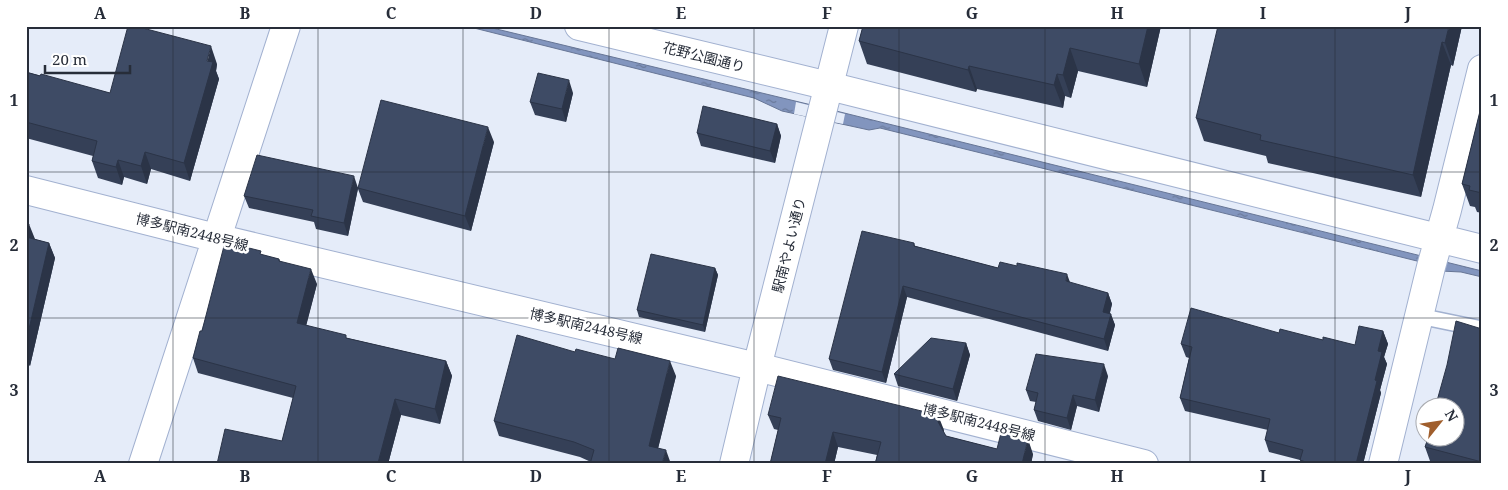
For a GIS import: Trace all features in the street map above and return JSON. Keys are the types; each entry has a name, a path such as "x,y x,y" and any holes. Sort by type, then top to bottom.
{"street":[{"path":"143,464 286,26"},
{"name":"花野公園通り","path":"579,26 829,86 1482,249"},
{"name":"駅南やよい通り","path":"734,464 844,26"},
{"path":"1383,464 1482,69"},
{"name":"博多駅南2448号線","path":"26,190 216,238 757,367 1144,464"}],"lane":[{"path":"1419,316 1482,329"}],"water":[{"path":"466,26 484,26 824,108 1482,271 1482,277 1461,272 1441,271 1421,262 880,128 869,130 782,111 754,98"}],"pier":[{"path":"796,102 845,114 843,124 794,114"}],"building":[{"path":"128,26 135,26 211,46 207,61 213,62 184,163 145,152 141,166 118,160 116,167 92,161 97,141 26,122 26,72 40,76 41,74 110,93"},
{"path":"863,26 1148,26 1139,64 1070,48 1063,75 1057,74 1054,85 969,66 968,70 859,41"},
{"path":"1218,26 1449,26 1445,43 1442,42 1413,175 1260,140 1261,135 1196,118"},
{"path":"538,73 569,80 562,109 530,102"},
{"path":"381,100 488,127 465,216 358,188"},
{"path":"1482,103 1482,193 1469,190 1470,186 1462,184"},
{"path":"703,106 777,124 770,151 697,133"},
{"path":"257,155 354,176 344,223 311,216 313,210 244,196"},
{"path":"26,223 29,224 26,234"},
{"path":"862,231 914,243 914,246 998,268 1000,262 1017,266 1017,263 1067,274 1066,281 1108,293 1103,312 1111,314 1104,339 903,286 882,372 829,359"},
{"path":"26,237 49,243 26,342"},
{"path":"237,245 261,251 260,254 279,259 279,261 311,269 297,323 346,335 346,338 446,361 435,409 395,399 378,463 380,464 217,464 225,429 282,441 296,386 193,358 224,246 236,249"},
{"path":"651,254 715,268 703,325 637,310"},
{"path":"1191,308 1279,333 1280,329 1323,340 1323,337 1355,345 1359,326 1383,331 1378,351 1382,352 1375,380 1377,381 1356,464 1312,464 1300,460 1303,450 1265,440 1270,419 1180,398 1192,347 1181,344"},
{"path":"1456,321 1482,329 1482,462 1429,448 1466,448 1466,398 1438,398"},
{"path":"517,335 575,352 576,349 615,359 618,348 670,361 649,446 666,450 662,464 590,464 594,450 574,442 494,421"},
{"path":"931,338 966,343 953,389 894,374"},
{"path":"1036,354 1104,364 1095,400 1073,395 1067,418 1034,410 1038,393 1026,390"},
{"path":"778,376 938,415 937,420 946,436 997,449 1001,433 1028,439 1022,464 875,464 881,442 833,432 825,464 770,464 781,418 768,415"}]}
